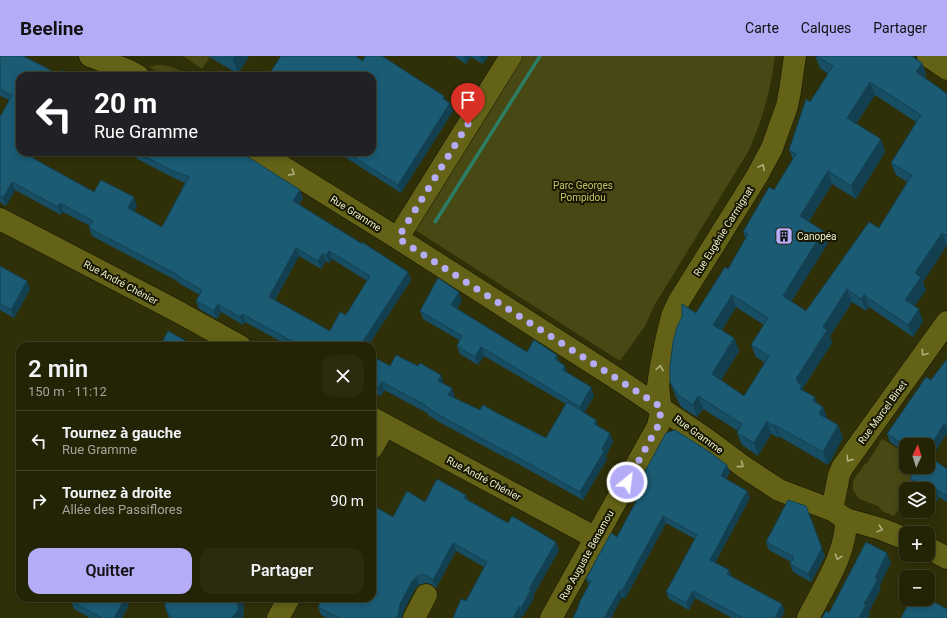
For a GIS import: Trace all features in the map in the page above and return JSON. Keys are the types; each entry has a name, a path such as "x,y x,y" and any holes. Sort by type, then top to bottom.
{"street":[{"path":"90,56 131,72"},
{"path":"399,239 401,233 511,56"},
{"name":"Rue Eugénie Carmignat","path":"661,407 658,386 672,316 679,301 757,176 772,148 787,106 795,56"},
{"name":"Rue Gramme","path":"265,156 399,239 661,407 744,468 779,490 899,536"},
{"name":"Rue André Chénier","path":"0,219 175,310 233,342"},
{"name":"Rue Marcel Binet","path":"808,618 836,563 845,534 846,527 839,514 837,482 842,468 947,322"},
{"name":"Rue Auguste Benamou","path":"551,618 658,426 661,407"},
{"name":"Rue André Chénier","path":"378,422 596,538"},
{"path":"935,552 947,558"},
{"path":"414,618 426,595"},
{"path":"278,618 287,602"}],"green space":[{"path":"183,56 208,56 210,57 202,69"},
{"name":"Parc Georges Pompidou","path":"523,56 775,56 765,105 758,129 748,152 654,306 645,326 620,361 415,230"},
{"path":"157,65 166,66 183,72 157,72 149,67"},
{"path":"882,439 899,450 899,474 921,474 915,482 899,482 899,508 894,516 882,511 878,506 859,499 853,490 853,481 864,465 868,462"}],"shaded area":[{"path":"538,56 542,56 436,224 433,222"}],"building":[{"path":"0,56 23,56 54,72 16,72 16,156 29,156 94,192 101,180 134,197 128,208 162,227 189,177 171,170 144,156 246,156 300,190 293,201 362,244 362,242 408,272 363,342 294,342 242,314 240,317 218,304 214,311 196,301 202,290 177,276 178,275 89,228 93,221 60,203 58,207 12,182 3,198 0,196 0,117 12,95 0,89","holes":["296,248 318,261 323,253 326,255 329,251 370,276 346,315 340,312 330,331 269,297"]},
{"path":"228,56 235,56 233,59"},
{"path":"281,56 355,56 363,61 365,56 382,56 444,96 443,99 450,103 398,185 352,156 376,156 376,72 271,72"},
{"path":"816,56 912,56 922,63 916,72 947,94 947,236 942,233 915,273 921,277 905,300 919,309 908,325 864,295 861,299 847,289 823,327 827,330 796,379 798,380 797,382 802,385 800,389 815,397 813,401 823,407 819,414 838,425 823,452 767,421 754,443 737,433 742,424 698,396 693,405 677,394 670,382 670,366 673,342 677,327 682,317 682,304 696,313 725,267 728,269 748,234 743,232 769,187 774,190 796,154 789,150 806,99 810,102 833,66","holes":["870,82 921,115 891,163 912,175 879,228 869,222 806,311 783,296 823,231 800,216 828,171 851,186 881,139 847,118","732,295 768,318 751,345 769,356 744,396 712,374 734,338 713,325"]},
{"path":"0,266 27,281 11,310 0,304"},
{"path":"438,278 459,292 451,305 527,352 534,340 557,355 555,359 565,366 563,370 591,387 580,407 481,347 475,357 457,346 462,336 420,311"},
{"path":"168,331 188,342 162,342"},
{"path":"396,355 418,366 420,363 441,375 438,381 452,388 448,395 480,410 483,405 546,438 567,402 596,420 594,424 610,433 602,449 604,451 580,492 437,414 425,405 382,382 378,388 376,387 376,358 390,366"},
{"path":"947,359 947,426 944,424 935,439 899,438 899,442 887,434 926,377 931,380"},
{"path":"675,430 727,465 721,476 747,491 710,560 729,570 727,574 782,604 775,618 741,618 693,591 686,603 666,592 697,535 663,516 622,591 620,590 604,618 573,618 591,581 586,579 600,553 611,533 617,537 641,492 636,488 666,433"},
{"path":"935,461 947,469 947,496 936,489 935,490 935,482 916,482 910,478 913,474 935,474"},
{"path":"437,479 466,495 464,498 508,523 512,516 556,542 529,589 531,590 521,608 519,607 513,618 453,618 461,599 466,601 487,562 453,543 433,580 422,574 412,581 400,604 399,613 396,618 339,618 318,607 321,602 376,602 376,507 393,517 407,491 425,502"},
{"path":"788,500 806,506 822,548 808,574 790,564 794,557 766,542"},
{"path":"866,542 887,553 875,578 878,579 864,604 866,605 859,618 822,618 826,611 829,613"},
{"path":"73,602 123,602 114,618 102,618"},
{"path":"166,602 238,602 238,610 232,618 171,618 165,607"},
{"path":"935,603 947,609 947,618 901,618 907,606 935,606"}],"place":[{"name":"Canopéa","path":"784,236"}],"route":[{"path":"468,124 401,233 399,239 661,407 658,426 627,482"}]}
